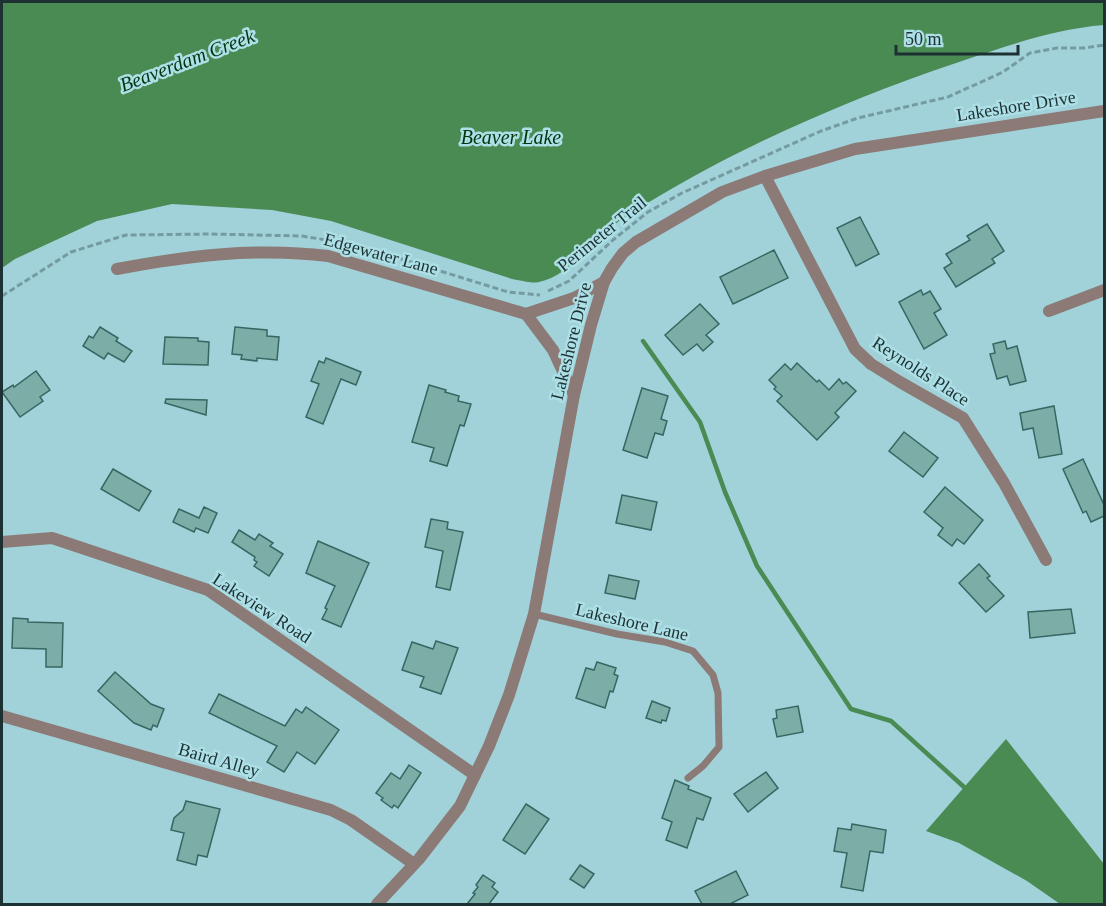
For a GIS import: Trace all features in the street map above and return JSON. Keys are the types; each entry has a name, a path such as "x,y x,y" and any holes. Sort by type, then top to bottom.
{"street":[{"name":"Lakeshore Drive","path":"377,904 414,864 460,806 489,746 509,695 534,614 574,396 591,325 604,282 623,253 636,242 722,192 765,176 855,149 1104,111"},
{"name":"Reynolds Place","path":"765,176 843,330 855,349 871,364 963,418 1004,483 1046,560"},
{"name":"Edgewater Lane","path":"117,269 168,260 245,253 297,252 328,256 526,314"},
{"path":"574,396 553,350 526,314 574,298 604,282"},
{"path":"1049,311 1104,290"},
{"name":"Lakeview Road","path":"2,542 52,538 208,590 475,776"},
{"name":"Baird Alley","path":"2,716 331,810 351,820 414,864"}],"lane":[{"name":"Lakeshore Lane","path":"534,614 617,634 665,642 693,651 713,675 718,693 719,747 703,766 688,778"}],"path":[{"name":"Perimeter Trail","path":"2,296 71,252 126,236 211,234 302,236 356,245 508,292 540,295 569,281 613,240 648,212 682,193 821,131 858,118 948,97 1003,72 1030,53 1057,48 1104,45"}],"water":[{"name":"Beaver Lake","path":"2,2 1104,2 1104,25 1049,34 995,50 872,93 788,129 664,193 614,225 563,271 551,278 533,283 512,279 331,221 272,210 172,204 97,221 15,259 2,268"},
{"path":"1006,739 1104,864 1104,904 1060,904 1027,881 959,843 926,831"}],"building":[{"path":"860,217 879,254 856,266 837,228"},
{"path":"987,224 1004,251 992,259 995,263 956,287 944,268 952,263 946,254 970,240 967,236"},
{"path":"774,250 788,278 733,304 720,277"},
{"path":"921,290 923,295 930,291 941,309 934,313 947,335 924,349 899,302"},
{"path":"700,304 719,324 706,335 713,342 703,351 697,344 683,355 665,335"},
{"path":"100,327 118,338 116,341 132,351 124,362 108,353 104,359 83,346 89,336 93,338"},
{"path":"235,327 267,330 267,336 279,337 277,360 241,359 242,355 232,354"},
{"path":"165,337 198,338 198,341 209,342 208,365 163,364"},
{"path":"1005,341 1007,349 1017,346 1026,381 1010,385 1007,376 997,379 990,354 995,353 993,344"},
{"path":"326,358 361,372 356,385 341,379 323,424 306,417 319,384 311,381 319,361 324,363"},
{"path":"797,363 829,390 839,379 856,391 835,413 839,417 817,440 777,401 782,396 769,380 785,364 791,370"},
{"path":"36,371 50,390 40,397 43,401 20,417 2,392 13,385 14,387"},
{"path":"429,385 459,396 458,401 471,404 464,426 460,425 447,466 430,461 434,448 412,442"},
{"path":"642,388 668,396 661,419 667,421 663,435 655,433 647,458 623,450"},
{"path":"166,399 207,400 206,415 165,403"},
{"path":"1054,406 1062,454 1039,458 1033,428 1023,430 1020,413"},
{"path":"904,432 938,458 923,477 889,451"},
{"path":"1083,459 1104,505 1104,516 1091,522 1086,511 1083,513 1063,469"},
{"path":"113,469 151,491 139,511 101,489"},
{"path":"945,487 983,520 964,544 957,539 952,546 938,535 943,528 924,512"},
{"path":"622,495 657,502 651,530 616,523"},
{"path":"204,507 217,513 208,533 196,528 194,532 173,522 179,509 199,518"},
{"path":"431,519 448,522 447,529 463,532 450,590 436,587 443,551 425,547"},
{"path":"239,530 255,540 259,534 273,543 270,546 283,554 269,576 254,566 257,562 254,560 255,557 232,542"},
{"path":"318,541 369,563 341,627 322,619 335,586 306,573"},
{"path":"979,564 990,576 987,578 1004,596 986,612 959,583"},
{"path":"609,575 639,581 635,599 605,593"},
{"path":"1071,609 1075,633 1030,638 1028,612"},
{"path":"13,618 28,619 28,622 63,623 62,667 46,667 46,649 12,648"},
{"path":"436,641 458,648 441,694 420,687 424,677 402,670 412,642 433,649"},
{"path":"597,662 616,668 614,674 618,676 605,708 576,698 586,668 594,670"},
{"path":"115,672 151,704 164,709 157,727 153,725 151,730 134,723 98,691"},
{"path":"219,694 285,726 296,709 302,713 306,707 339,730 315,764 297,752 284,772 267,762 277,746 209,713"},
{"path":"652,701 670,708 666,721 662,720 661,723 646,718"},
{"path":"798,706 803,732 777,737 773,719 777,718 776,710"},
{"path":"409,765 421,773 398,808 394,805 392,808 376,793 391,773 400,779"},
{"path":"766,772 778,788 748,812 734,794"},
{"path":"675,780 689,786 688,789 711,798 703,820 697,818 687,848 666,840 672,822 662,818"},
{"path":"186,801 220,809 207,857 198,855 196,865 177,860 184,833 171,830 174,818 183,810"},
{"path":"526,804 549,819 525,854 503,840"},
{"path":"852,824 886,830 883,853 870,851 863,891 841,887 847,853 834,851 838,828 851,830"},
{"path":"580,865 594,874 584,888 570,879"},
{"path":"736,871 748,895 730,904 702,904 695,891"},
{"path":"483,875 495,883 492,887 498,892 489,904 467,904 475,894 473,893 478,887 476,885"}],"waterway":[{"path":"643,341 700,422 725,492 757,566 851,709 891,721 964,787"}],"water label":[{"name":"Beaverdam Creek","path":"187,60"}]}
